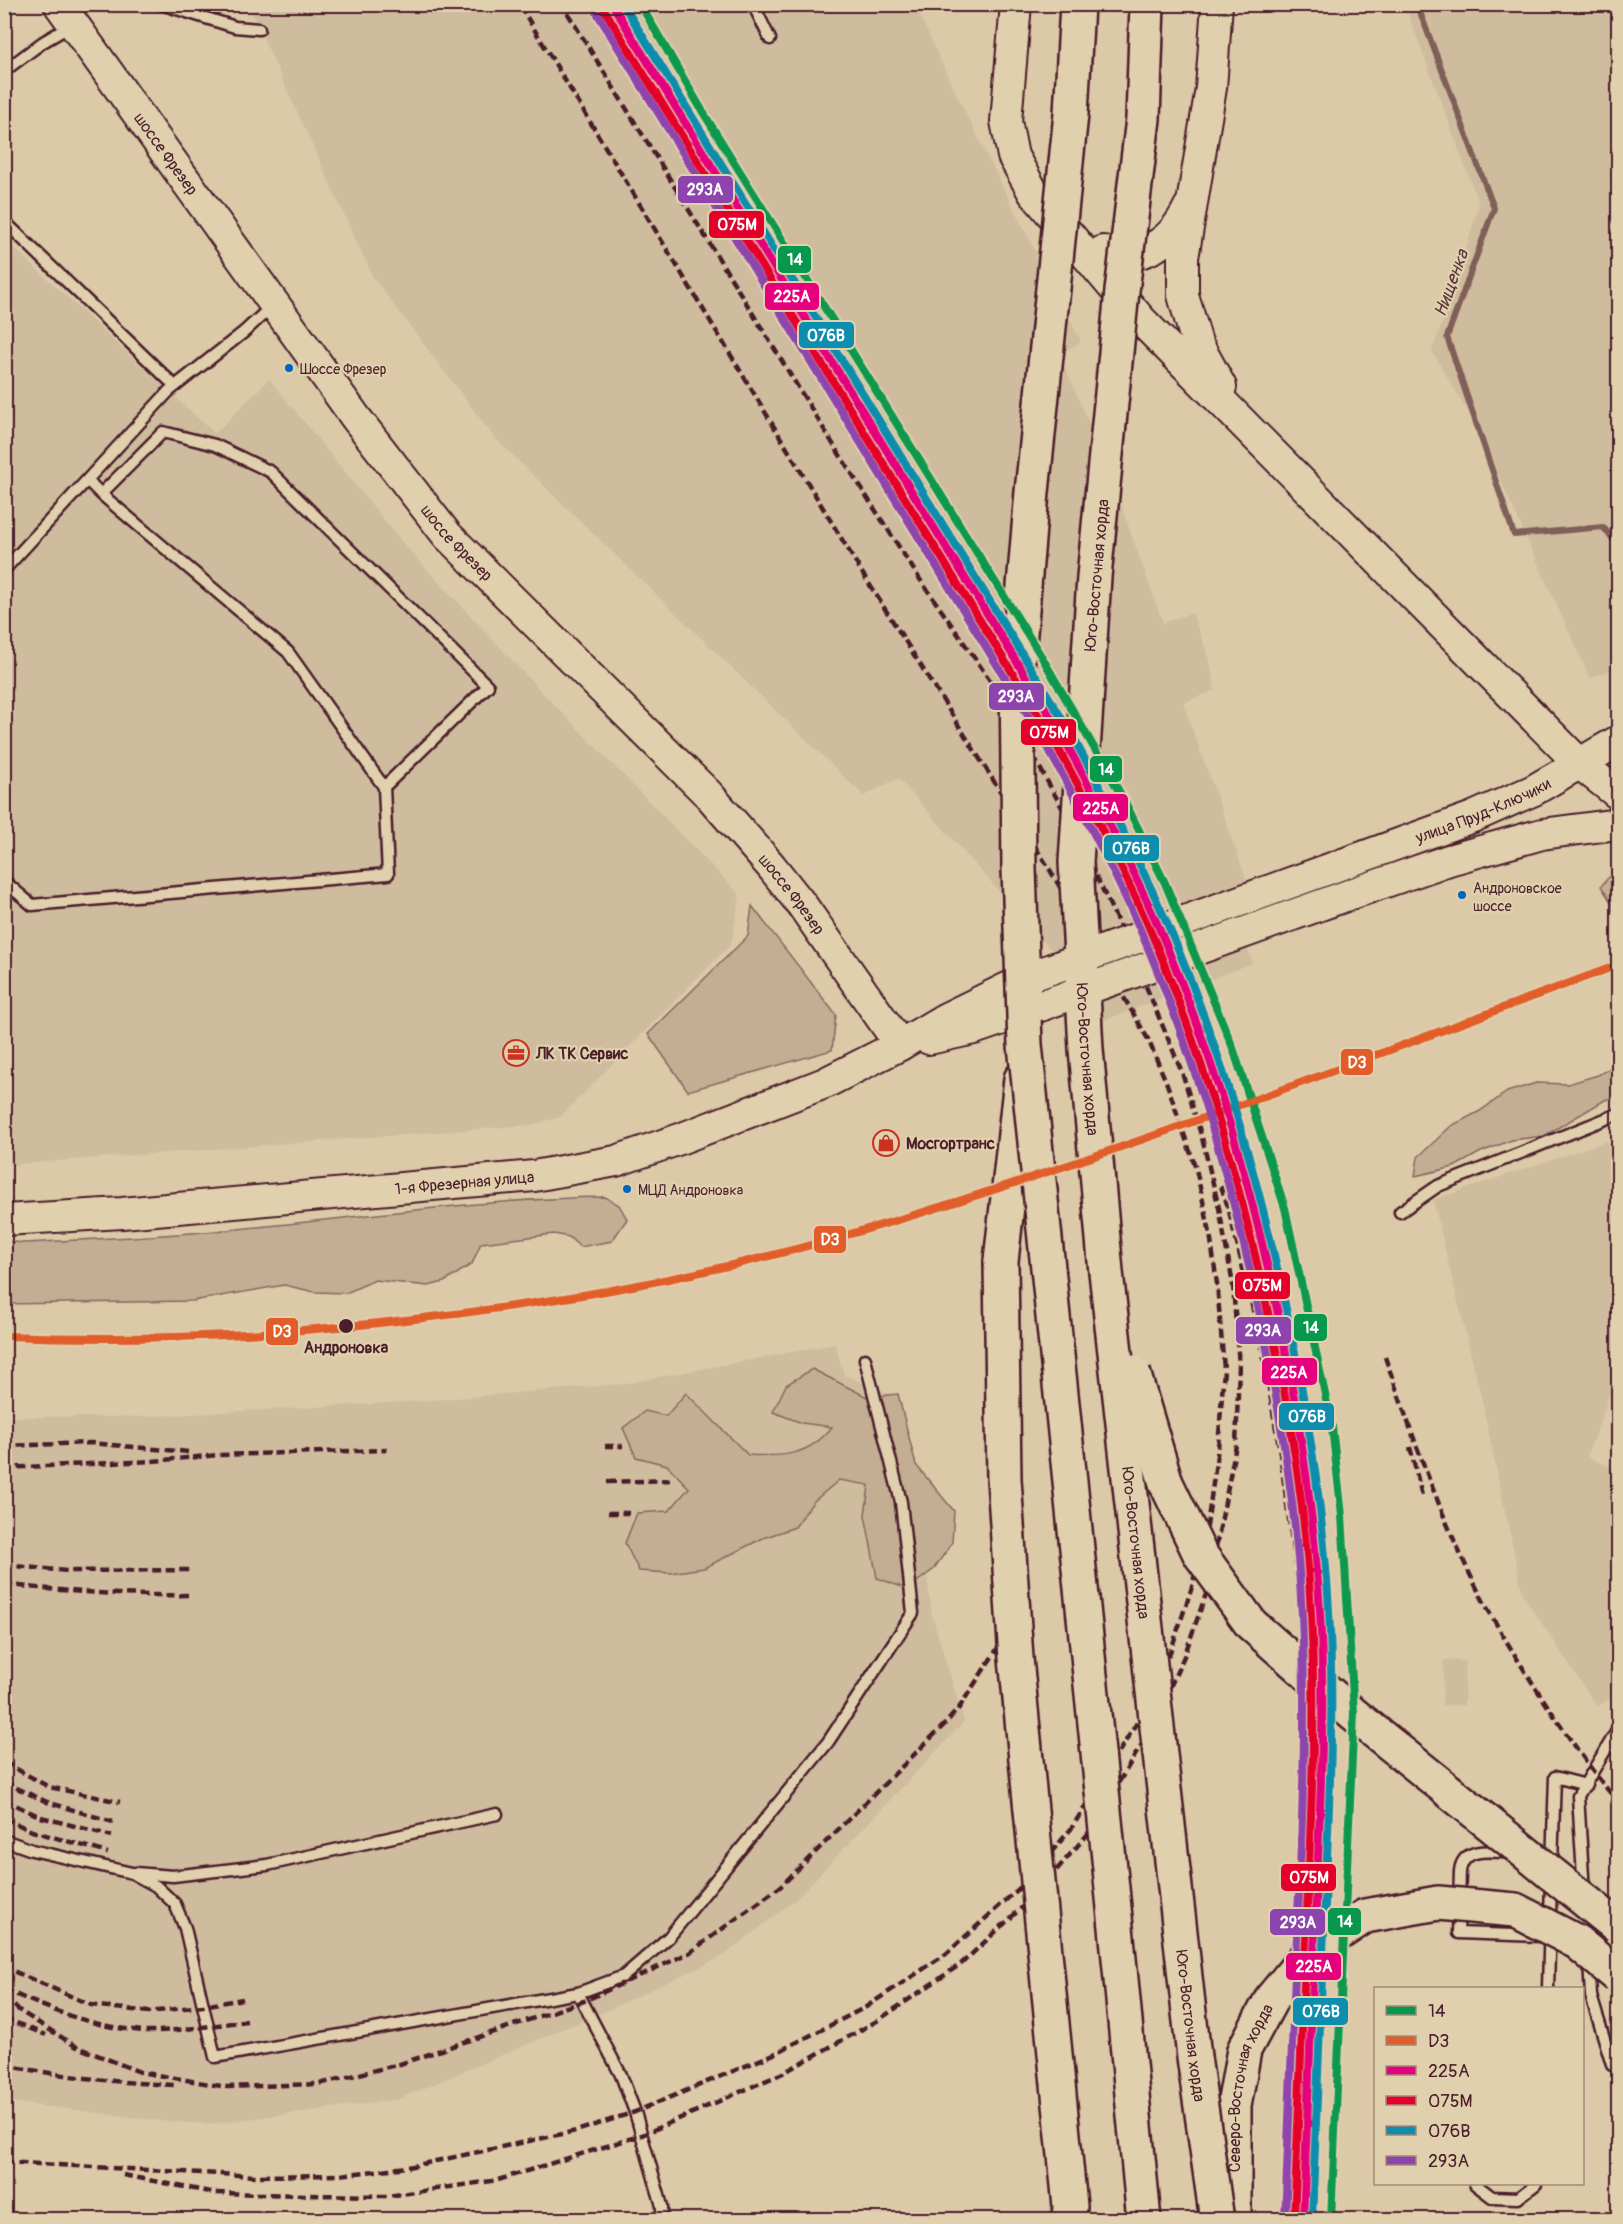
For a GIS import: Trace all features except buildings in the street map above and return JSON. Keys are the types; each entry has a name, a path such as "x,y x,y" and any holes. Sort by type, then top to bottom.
{"main road":[{"path":"1077,4 1071,114 1032,492 1017,669 1019,869 1025,1045 1144,2220"},
{"name":"Юго-Восточная хорда","path":"1148,4 1143,119 1122,291 1094,577 1076,862 1086,1049 1106,1272 1194,2057 1217,2220"},
{"path":"1025,1045 1001,1261 1004,1479 1016,1658 1069,2194 1069,2220"},
{"path":"1106,1272 1144,1413 1166,1483 1200,1554 1251,1624 1353,1714 1618,1927"},
{"name":"Северо-Восточная хорда","path":"1234,2220 1234,2106 1244,2050 1272,1998 1308,1954 1365,1916 1438,1903 1515,1910 1577,1942 1618,1977"}],"street":[{"path":"1016,4 1006,121 1013,156 1033,192 1141,320 1510,691 1579,764 1618,794"},
{"path":"1217,4 1211,88 1183,258 1183,295 1197,343 1236,417"},
{"name":"шоссе Фрезер","path":"66,14 356,418 447,535 709,795 771,866 813,921 900,1045"},
{"path":"1071,236 1106,252 1125,255 1140,254 1157,246 1172,234 1182,222 1194,198"},
{"name":"улица Пруд-Ключики","path":"1032,976 1473,817 1534,790 1618,741"},
{"name":"улица Пруд-Ключики","path":"1042,1005 1449,860 1542,834 1618,824"},
{"name":"1-я Фрезерная улица","path":"4,1220 123,1213 534,1176 616,1161 699,1132 825,1083 900,1045 946,1018 1032,976"},
{"name":"1-я Фрезерная улица","path":"900,1045 974,1029 1042,1005"}],"lane":[{"path":"160,4 235,27 260,29"},
{"path":"753,4 770,39"},
{"path":"4,71 43,42 66,14"},
{"path":"4,221 175,386"},
{"path":"4,570 175,386 244,332 273,304"},
{"path":"101,494 163,432 215,445 271,472 488,686 384,787"},
{"path":"4,880 32,905 388,874 384,787 288,652 87,480"},
{"path":"1400,1212 1438,1186 1618,1114"},
{"path":"132,1873 156,1886 175,1904 185,1928 215,2057 578,1993 624,1976 669,1937 828,1742 913,1613 901,1502 865,1359"},
{"path":"1586,1914 1578,1796 1618,1729"},
{"path":"1548,1987 1555,1777 1586,1785"},
{"path":"4,1840 32,1850 132,1873 173,1876 267,1866 497,1814"},
{"path":"1550,1936 1458,1933 1458,1923 1460,1871 1466,1857 1478,1852 1552,1854"},
{"path":"1587,1937 1591,1996 1612,2064 1618,2069"},
{"path":"578,1993 621,2074 635,2112 662,2206 662,2220"},
{"path":"1476,2185 1492,2198 1518,2198 1535,2185"}],"shaded area":[{"path":"248,5 915,5 953,88 1081,342 1059,354 1104,458 1163,623 1192,613 1210,661 1215,690 1183,703 1247,881 1228,889 1252,963 1095,1024 1056,955 898,778 864,796 494,437 373,277"},
{"path":"1405,5 1618,5 1618,668 1590,678 1474,422 1432,351 1454,291 1479,204"},
{"path":"4,239 215,434 269,379 406,547 537,687 740,895 731,944 560,1117 530,1125 5,1165"},
{"path":"1618,871 1618,916 1613,911 1613,905 1601,886"},
{"path":"752,906 836,1015 832,1050 688,1091 648,1034 748,936"},
{"path":"1618,1064 1618,1096 1605,1100 1544,1136 1512,1140 1481,1152 1454,1167 1415,1176 1418,1157 1451,1126 1480,1111 1507,1092 1536,1083 1568,1084 1598,1075"},
{"path":"1607,1141 1618,1162 1618,1371 1587,1457 1618,1470 1618,1694 1597,1706 1523,1595 1481,1396 1433,1200"},
{"path":"605,1197 619,1205 627,1219 612,1241 580,1247 569,1237 554,1234 481,1243 472,1264 444,1282 428,1286 375,1280 346,1293 315,1292 284,1285 192,1301 5,1304 5,1241 24,1243 167,1235 458,1206"},
{"path":"835,1344 844,1375 889,1394 916,1502 932,1615 964,1722 795,1900 723,1956 612,2008 399,2099 210,2124 162,2121 5,2101 5,1417 140,1417 422,1401 623,1384"},
{"path":"812,1369 867,1397 898,1394 916,1465 954,1511 952,1543 933,1570 907,1589 877,1578 865,1515 869,1485 839,1480 813,1502 795,1527 763,1538 704,1568 670,1573 639,1571 625,1543 637,1513 669,1511 689,1488 667,1465 636,1457 623,1428 645,1411 666,1416 686,1393 748,1455 773,1456 794,1453 814,1444 832,1427 802,1423 773,1412 786,1385"},
{"path":"1444,1660 1465,1661 1464,1705 1442,1705"}],"waterway":[{"name":"Нищенка","path":"1417,4 1494,208 1447,337 1514,535 1603,527 1618,545"}],"railway":[{"path":"4,2162 255,2176 340,2175 408,2167 576,2131 635,2112 774,2054 866,2007 946,1954 1025,1883 1071,1829 1138,1721 1171,1650 1191,1590 1207,1526 1218,1448 1224,1369 1217,1284 1210,1233 1196,1169 1167,1084 1148,1039 1050,870 861,571 519,4"},
{"path":"123,2175 215,2193 305,2195 388,2196 498,2180 642,2135 783,2073 877,2021 961,1964 1032,1898 1087,1835 1151,1729 1185,1654 1206,1594 1220,1528 1236,1445 1239,1366 1233,1285 1219,1208 1202,1138 1182,1072 1129,946 1075,831 996,689 919,578 838,452 562,4"},
{"path":"1221,1186 1261,1343 1279,1446 1300,1612 1302,1737 1300,1933 1285,2220"},
{"path":"1385,1357 1442,1512 1484,1602 1551,1711 1591,1769 1618,1802"},
{"path":"4,1446 90,1443 189,1452"},
{"path":"605,1446 623,1446"},
{"path":"1410,1447 1422,1496"},
{"path":"4,1468 153,1461 219,1455 387,1450"},
{"path":"607,1482 674,1480"},
{"path":"608,1513 629,1513"},
{"path":"4,1565 67,1571 191,1570"},
{"path":"4,1584 98,1593 192,1595"},
{"path":"4,1997 20,2011 77,2047 140,2072 227,2087 319,2084 400,2064 584,2001 689,1953 780,1887 943,1726 959,1708 1001,1643"},
{"path":"4,1762 49,1787 120,1802"},
{"path":"4,1782 47,1802 113,1822"},
{"path":"4,1800 41,1817 112,1836"},
{"path":"4,1818 32,1831 108,1853"},
{"path":"4,1963 13,1971 91,2005 149,2012 243,1999"},
{"path":"4,1989 73,2017 127,2029 171,2030 247,2021"},
{"path":"4,2018 46,2035"},
{"path":"4,2065 90,2078 176,2085"}],"transit line":[{"name":"225А","path":"612,4 1061,734 1117,839 1155,920 1200,1033 1229,1121 1265,1255 1290,1377 1309,1494 1320,1612 1321,1781 1303,2220"},
{"name":"076В","path":"623,4 1069,730 1152,889 1193,986 1223,1071 1249,1158 1282,1290 1312,1449 1326,1570 1331,1678 1330,1779 1312,2220"},
{"name":"14","path":"640,4 706,117 1043,659 1124,800 1165,883 1233,1048 1285,1208 1332,1427 1342,1516 1354,1713 1331,2220"},
{"name":"075М","path":"604,9 1053,739 1135,897 1176,994 1207,1081 1256,1258 1274,1341 1301,1496 1309,1575 1313,1752 1294,2220"},
{"name":"293А","path":"597,13 1045,743 1127,901 1168,998 1199,1084 1237,1216 1258,1306 1286,1460 1300,1577 1304,1696 1303,1776 1285,2219"},
{"name":"D3","path":"4,1336 57,1338 214,1336 371,1324 554,1300 640,1285 726,1266 884,1224 1074,1163 1279,1091 1618,965"}],"place":[{"name":"Шоссе Фрезер","path":"289,368"},
{"name":"Андроновское шоссе","path":"1462,895"},
{"name":"ЛК ТК Сервис","path":"516,1053"},
{"name":"Мосгортранс","path":"886,1143"},
{"name":"МЦД Андроновка","path":"627,1189"},
{"name":"Андроновка","path":"346,1326"}]}
